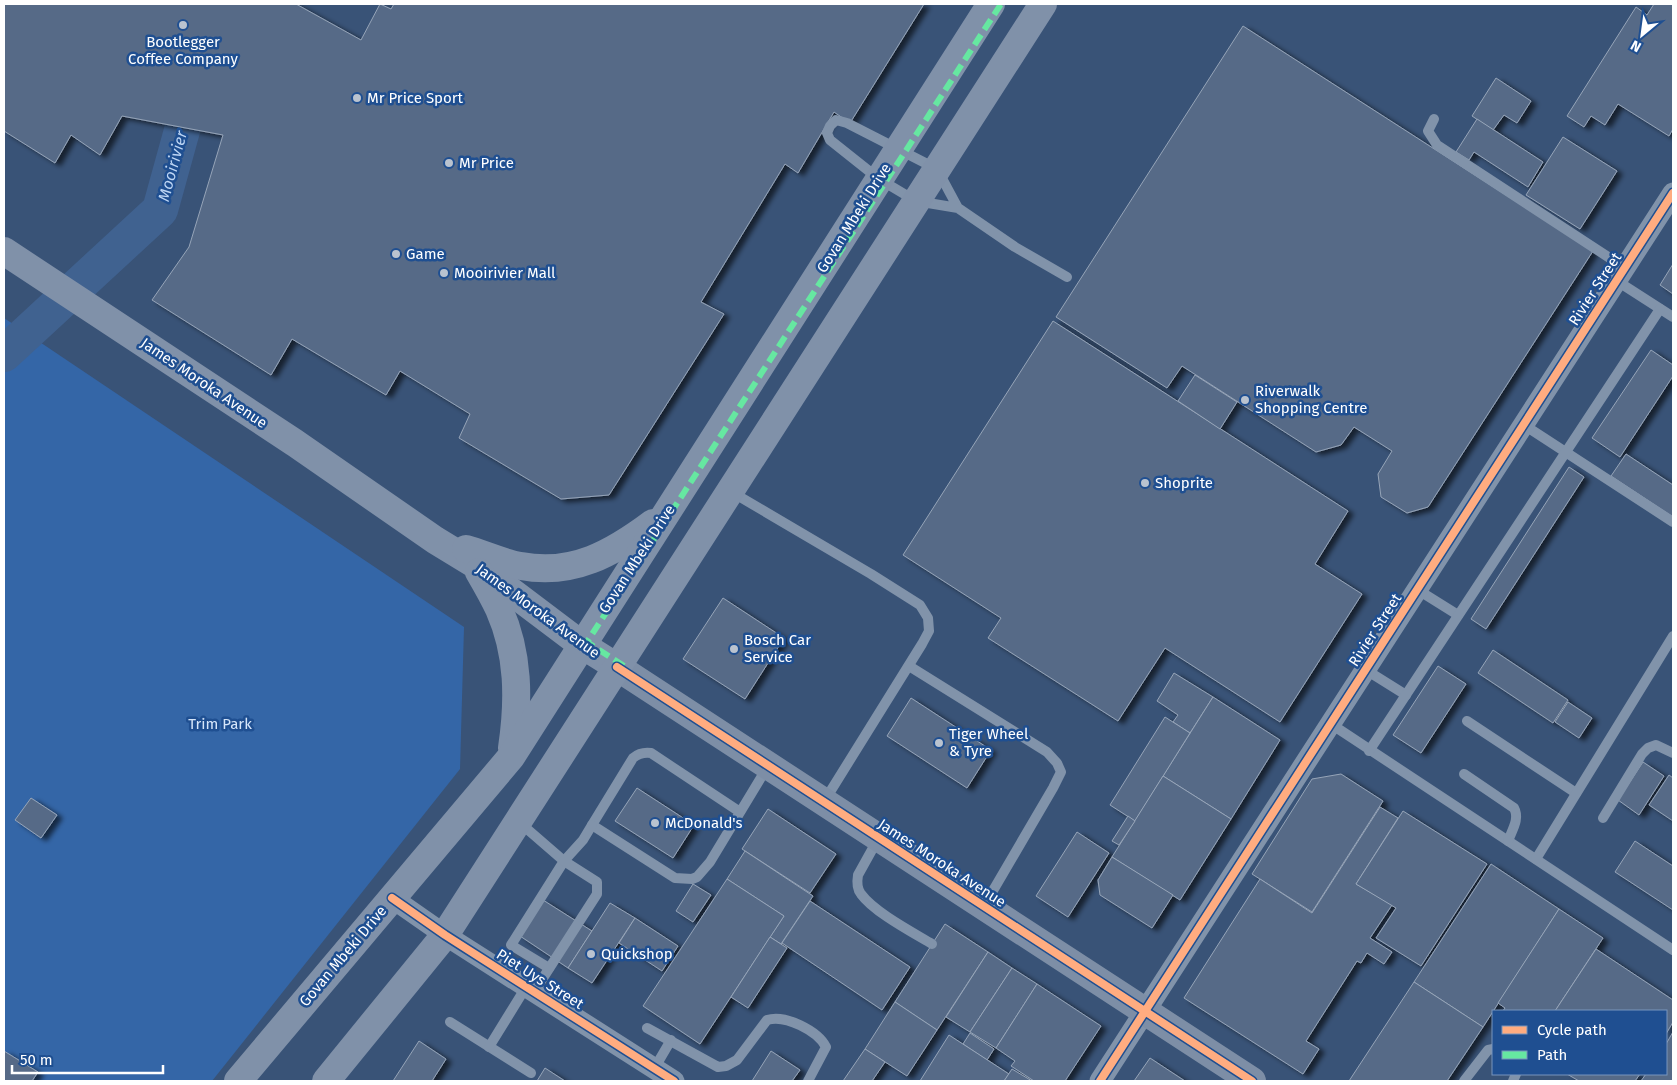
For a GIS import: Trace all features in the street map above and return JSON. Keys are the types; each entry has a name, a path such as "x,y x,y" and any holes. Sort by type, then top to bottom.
{"main road":[{"name":"Govan Mbeki Drive","path":"238,1081 510,757 991,4"},
{"path":"326,1081 445,935 1043,4"},
{"name":"James Moroka Avenue","path":"4,251 295,443 435,540 476,565 582,645 617,667"},
{"path":"435,540 520,566 546,569 580,564 608,553 626,544 665,514"},
{"path":"476,565 499,609 514,657 517,690 516,716 510,757"}],"street":[{"name":"Rivier Street","path":"1100,1081 1673,193"},
{"name":"James Moroka Avenue","path":"617,667 1252,1081"},
{"name":"Piet Uys Street","path":"392,898 445,935 674,1081"}],"lane":[{"path":"1434,119 1428,131 1437,145 1621,274 1660,309 1673,317"},
{"path":"958,208 937,169 847,123 836,120 830,126 828,133 830,140 879,179 916,201 958,208 1015,247 1067,277"},
{"path":"1369,751 1660,309"},
{"path":"1524,425 1673,522"},
{"path":"730,490 920,605 928,618 929,630 823,802"},
{"path":"1418,590 1458,615"},
{"path":"1536,859 1673,636"},
{"path":"908,666 1047,752 1057,763 1061,772 983,907"},
{"path":"1366,670 1406,695"},
{"path":"1467,721 1576,793"},
{"path":"1330,724 1673,950"},
{"path":"1603,818 1642,754 1648,748 1656,745 1673,753"},
{"path":"549,968 511,945 564,861 583,840 633,758 644,752 651,753 740,812"},
{"path":"592,825 675,878 692,880 710,862 769,765"},
{"path":"1464,774 1507,801 1514,808 1517,813 1516,822 1508,841"},
{"path":"489,1046 530,990 549,968 597,894 598,882 564,861 518,821"},
{"path":"878,838 858,875 857,881 860,893 872,906 932,944"},
{"path":"647,1028 718,1067 726,1066 737,1060 767,1020 774,1018 791,1020 822,1039 826,1047 808,1081"},
{"path":"450,1022 531,1073"},
{"path":"654,1068 671,1040"},
{"path":"1464,1081 1488,1050 1492,1049"}],"green space":[{"name":"Trim Park","path":"4,318 464,627 460,769 212,1081 4,1081"}],"building":[{"name":"Mooirivier Mall","path":"4,4 296,4 361,40 380,4 391,9 394,4 924,4 850,123 834,112 798,173 785,164 701,302 724,314 609,495 561,499 459,438 470,414 400,371 386,395 292,339 271,375 152,300 189,247 223,135 122,116 100,155 71,135 55,163 4,131"},
{"path":"1654,4 1673,4 1673,129 1669,136 1618,104 1605,125 1591,116 1584,127 1567,116 1636,7 1647,15"},
{"path":"1243,26 1593,251 1428,507 1407,513 1381,497 1378,474 1392,451 1354,427 1341,445 1316,452 1182,366 1167,388 1056,317"},
{"path":"1496,78 1531,101 1517,123 1504,115 1493,130 1472,116"},
{"path":"1477,119 1543,162 1528,187 1474,152 1469,160 1456,152"},
{"path":"1563,137 1617,171 1580,229 1526,195"},
{"path":"1673,264 1673,294 1660,285"},
{"path":"1053,321 1348,511 1315,564 1362,594 1280,722 1165,648 1118,721 988,638 1001,618 903,555"},
{"path":"1651,350 1673,365 1673,376 1620,457 1592,438"},
{"path":"1195,375 1237,402 1220,429 1178,401"},
{"path":"1626,454 1673,485 1673,517 1611,476"},
{"path":"1569,467 1584,477 1486,629 1471,619"},
{"name":"Bosch Car Service","path":"723,598 784,638 745,699 683,659"},
{"path":"1493,650 1568,700 1553,723 1478,673"},
{"path":"1438,666 1466,684 1421,753 1393,735"},
{"path":"1174,673 1213,697 1190,733 1173,722 1178,715 1157,701"},
{"path":"1213,697 1280,740 1231,819 1163,776"},
{"name":"Tiger Wheel & Tyre","path":"911,698 991,750 967,788 887,736"},
{"path":"1568,702 1592,718 1579,738 1555,722"},
{"path":"1165,717 1190,733 1135,821 1110,805"},
{"path":"1643,762 1664,776 1639,815 1618,800"},
{"path":"1341,774 1383,801 1312,912 1252,874 1312,779"},
{"path":"1669,775 1673,778 1673,821 1649,805"},
{"path":"1163,776 1231,819 1180,900 1112,857"},
{"name":"McDonald's","path":"637,788 694,825 673,858 615,821"},
{"path":"31,798 57,815 41,838 15,820"},
{"path":"1380,807 1398,818 1356,884 1392,905 1370,938 1392,952 1384,964 1367,953 1361,963 1357,961 1306,1041 1319,1049 1303,1074 1184,998 1260,879 1312,913"},
{"path":"768,809 836,854 810,893 742,849"},
{"path":"1403,811 1487,864 1421,966 1376,938 1396,908 1356,884"},
{"path":"1128,816 1135,821 1119,845 1112,841"},
{"path":"1077,832 1109,853 1068,917 1036,896"},
{"path":"1635,841 1673,866 1673,910 1615,872"},
{"path":"745,851 813,896 781,944 770,937 784,916 727,879"},
{"path":"1112,857 1173,895 1152,928 1100,895 1098,880"},
{"path":"1491,864 1559,909 1494,1010 1492,1010 1483,1027 1414,982"},
{"path":"727,879 784,916 700,1044 643,1006"},
{"path":"693,884 711,895 693,922 676,911"},
{"path":"543,900 592,931 568,968 520,936"},
{"path":"810,901 910,967 882,1010 782,943"},
{"path":"610,903 635,918 592,983 568,968"},
{"path":"1559,909 1603,938 1556,1010 1504,1010 1505,1008 1498,1003"},
{"path":"635,918 678,946 662,971 619,943"},
{"path":"945,924 988,952 937,1030 895,1002"},
{"path":"770,937 787,948 748,1008 731,997"},
{"path":"1596,949 1673,1000 1673,1022 1667,1032 1667,1010 1556,1010"},
{"path":"988,952 1012,968 970,1032 946,1017"},
{"path":"1012,968 1037,984 996,1048 970,1032"},
{"path":"1414,982 1483,1027 1447,1081 1349,1081"},
{"path":"1037,984 1101,1026 1065,1081 1034,1081 1011,1066 1015,1061 996,1048"},
{"path":"895,1002 937,1030 907,1076 865,1049"},
{"path":"1673,1032 1673,1081 1641,1081 1645,1075 1667,1075 1667,1042"},
{"path":"970,1033 994,1049 987,1060 963,1044"},
{"path":"949,1035 1009,1074 1004,1081 920,1081"},
{"path":"419,1041 446,1059 432,1081 393,1081"},
{"path":"865,1049 885,1062 872,1081 843,1081"},
{"path":"4,1051 38,1072 32,1081 4,1081"},
{"path":"771,1051 800,1070 792,1081 752,1081"},
{"path":"1150,1058 1185,1081 1134,1081"},
{"path":"545,1068 565,1081 537,1081"},
{"path":"1012,1069 1032,1081 1004,1081"},
{"path":"1569,1075 1639,1075 1635,1081 1579,1081"}],"waterway":[{"name":"Mooirivier","path":"4,354 160,210 217,4"}],"marked path":[{"path":"624,666 587,642 1001,4"}],"cycle path":[{"path":"1100,1081 1673,193"},
{"path":"617,667 1252,1081"},
{"path":"392,898 445,935 674,1081"}],"place":[{"name":"Bootlegger Coffee Company","path":"183,25"},
{"name":"Mr Price Sport","path":"357,98"},
{"name":"Mr Price","path":"449,163"},
{"name":"Game","path":"396,254"},
{"name":"Mooirivier Mall","path":"444,273"},
{"name":"Riverwalk Shopping Centre","path":"1245,400"},
{"name":"Shoprite","path":"1145,483"},
{"name":"Bosch Car Service","path":"734,649"},
{"name":"Tiger Wheel & Tyre","path":"939,743"},
{"name":"McDonald's","path":"655,823"},
{"name":"Quickshop","path":"591,954"}]}
